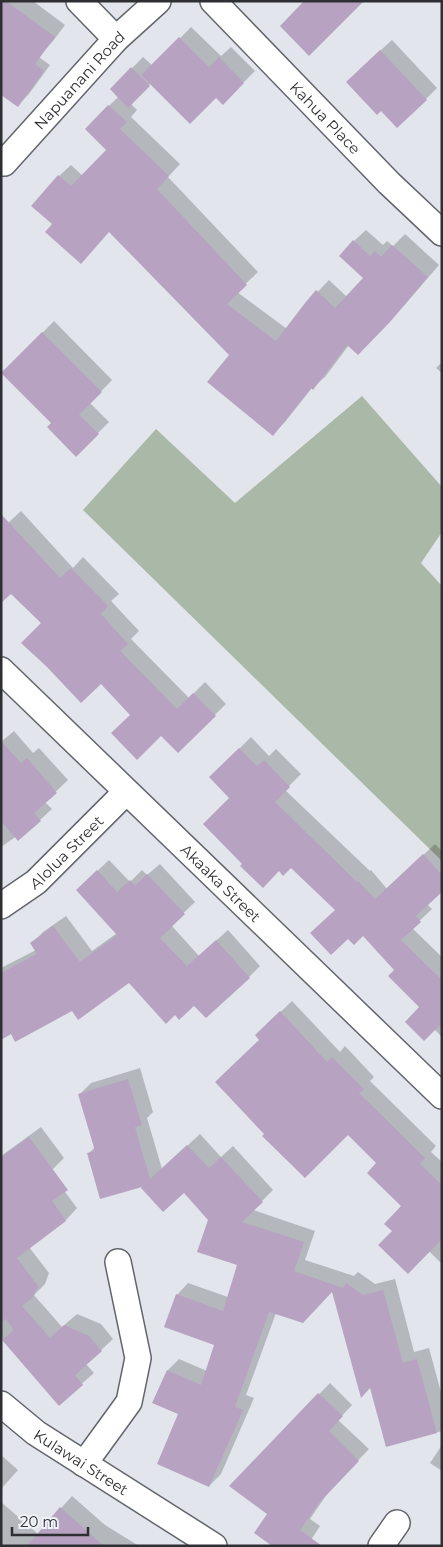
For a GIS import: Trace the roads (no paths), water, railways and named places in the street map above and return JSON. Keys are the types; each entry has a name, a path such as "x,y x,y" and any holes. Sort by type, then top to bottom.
{"street":[{"path":"79,1 116,40"},
{"name":"Napuanani Road","path":"4,163 116,40 158,1"},
{"name":"Kahua Place","path":"213,1 389,184 442,233"},
{"name":"Akaaka Street","path":"1,670 442,1096"},
{"name":"Alolua Street","path":"1,906 36,882 126,792"},
{"path":"84,1464 129,1402 138,1358 118,1262"},
{"name":"Kulawai Street","path":"1,1404 36,1433 214,1546"},
{"path":"381,1546 397,1523"}]}
